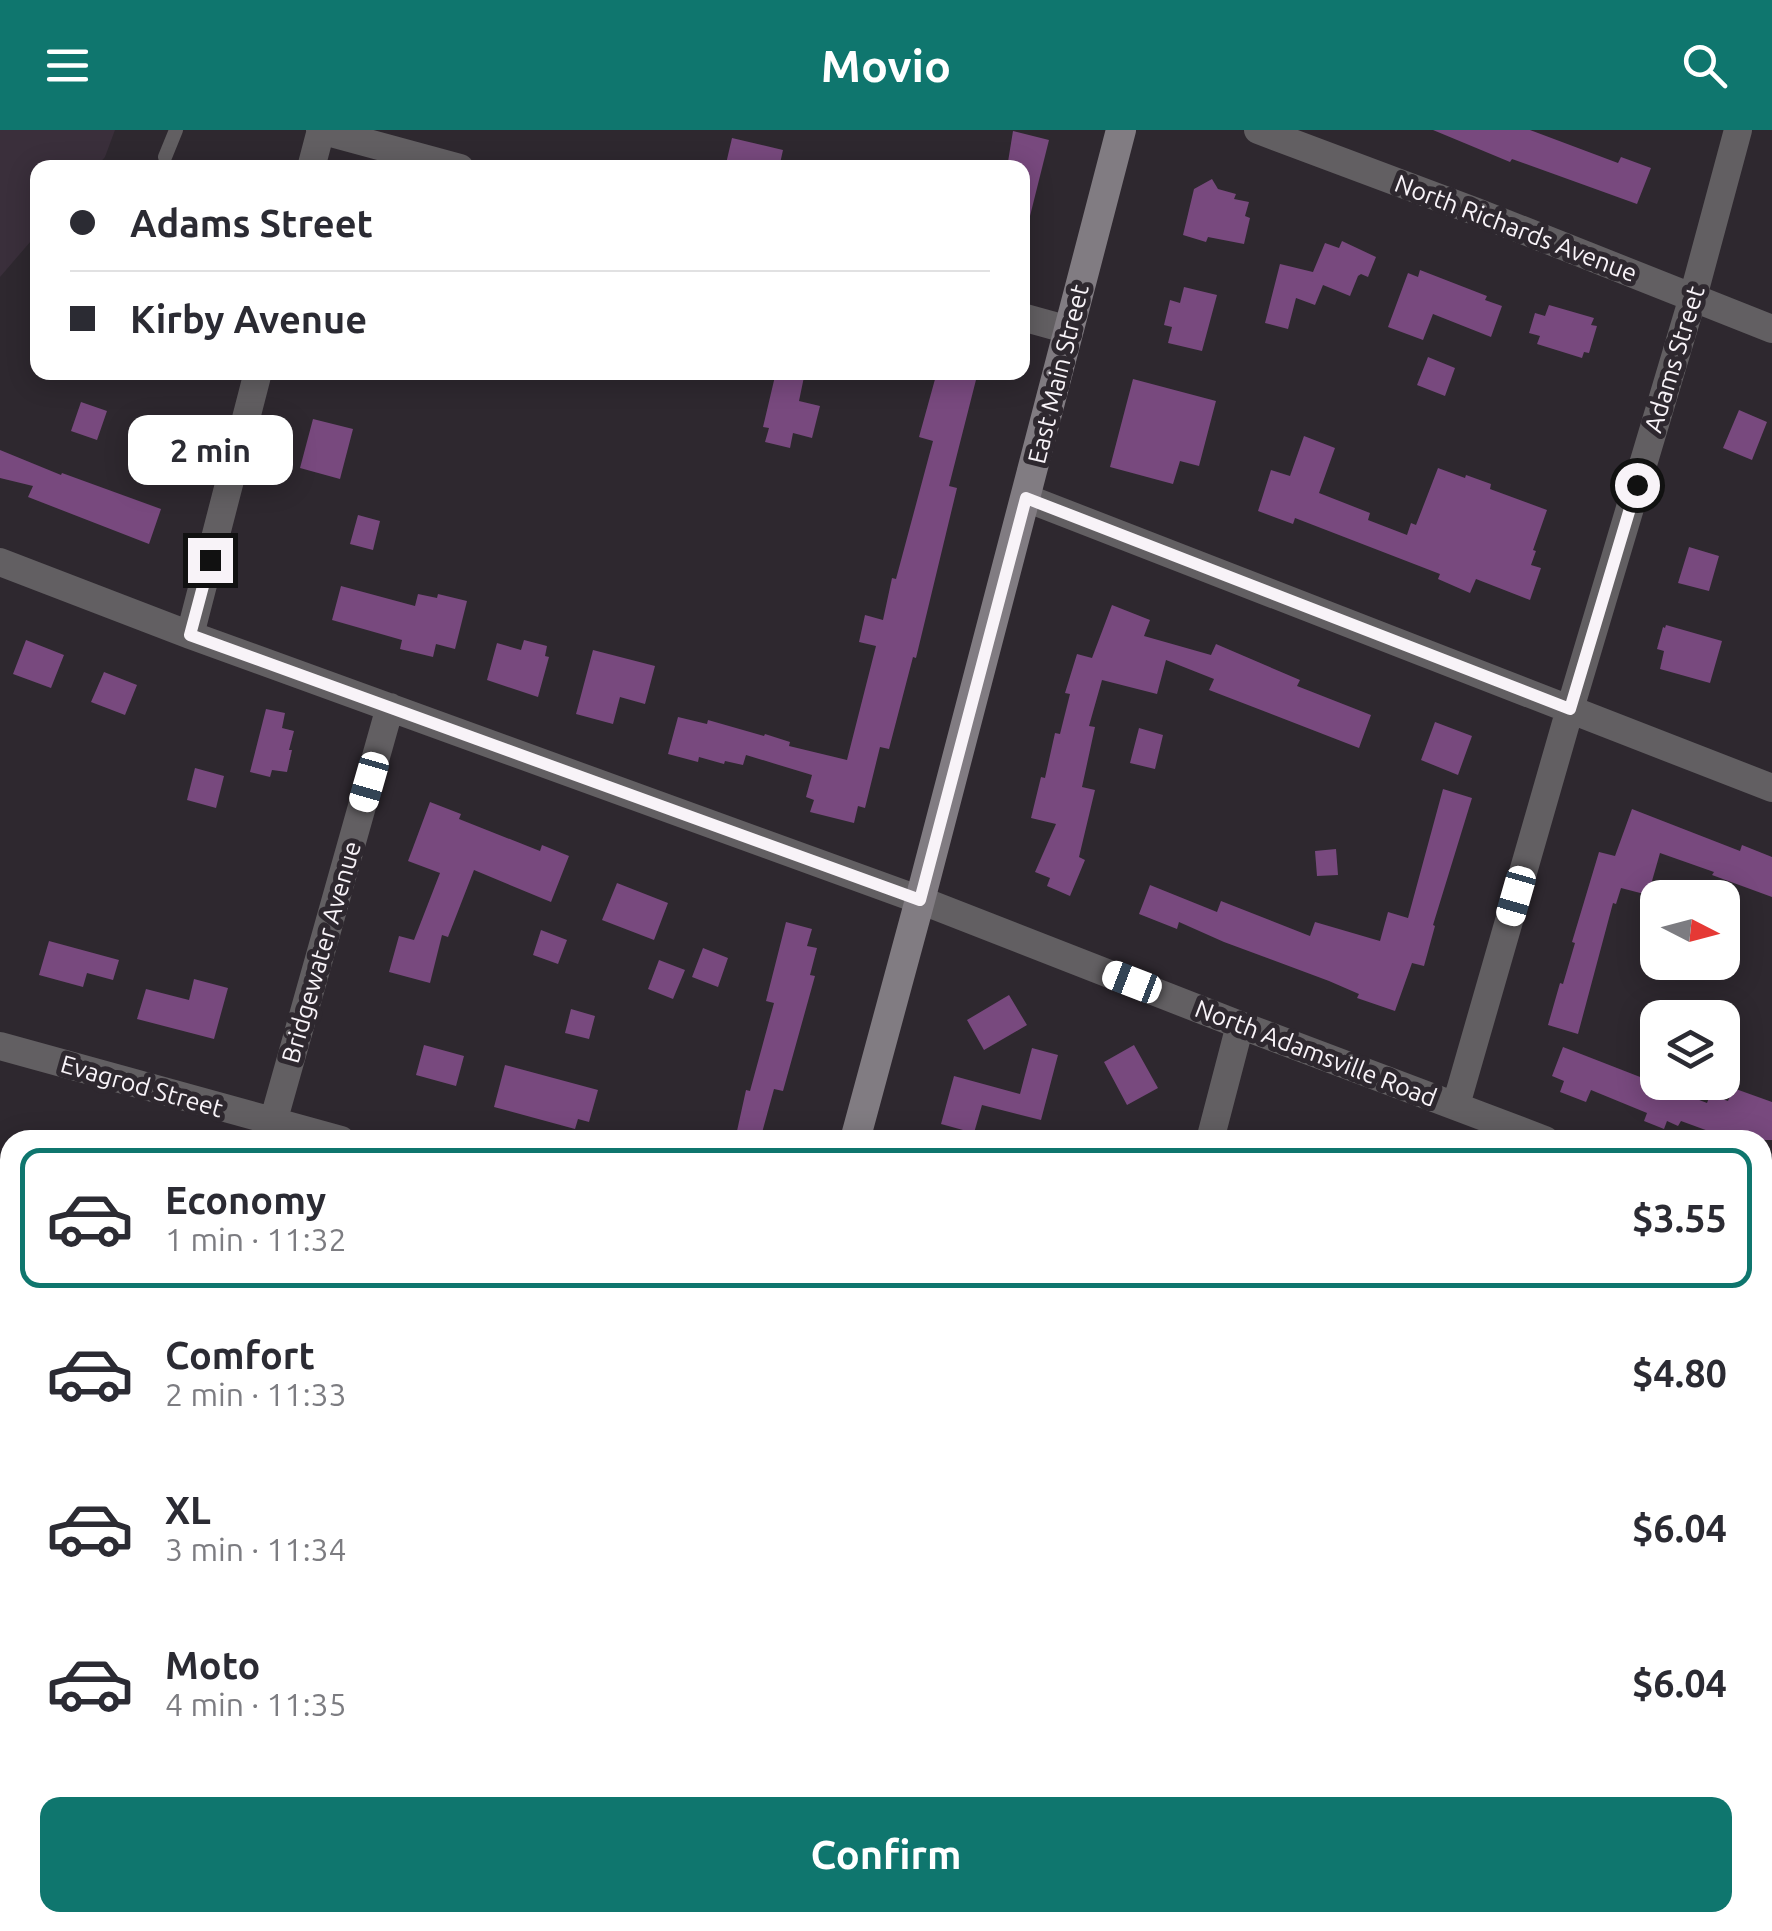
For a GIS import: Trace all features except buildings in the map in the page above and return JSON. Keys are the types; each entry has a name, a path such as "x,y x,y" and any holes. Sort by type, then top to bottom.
{"street":[{"path":"313,160 320,130 431,160"},
{"name":"East Main Street","path":"858,1130 1121,130"},
{"name":"North Richards Avenue","path":"1258,130 1772,329"},
{"name":"Adams Street","path":"1456,1105 1693,297 1738,130"},
{"path":"1030,319 1069,330"},
{"path":"190,635 256,380"},
{"path":"1026,498 1772,788"},
{"name":"North Adamsville Road","path":"0,562 920,900 1519,1130"},
{"name":"Bridgewater Avenue","path":"270,1130 390,707"},
{"path":"1213,1130 1240,1025"},
{"name":"Evagrod Street","path":"0,1046 267,1130"}],"lane":[{"path":"165,158 176,130"}],"shaded area":[{"path":"0,130 115,130 102,160 30,160 30,242 0,277"}],"route":[{"path":"210,560 190,635 920,900 1026,498 1570,709 1637,485"}]}
